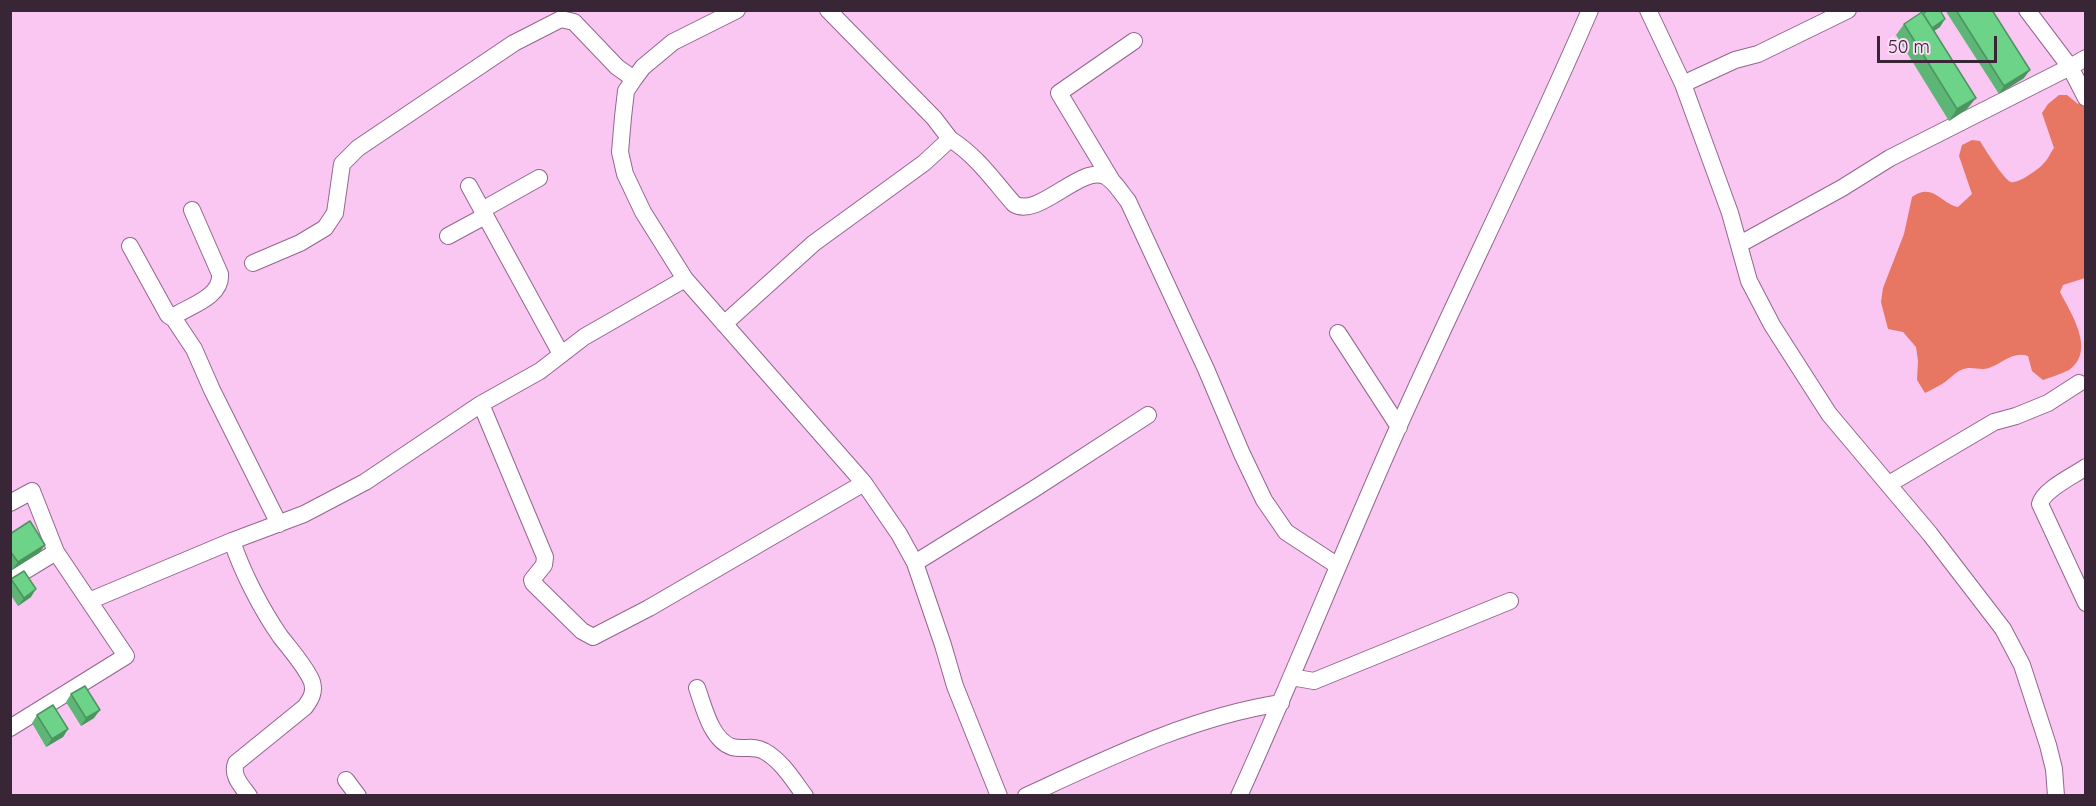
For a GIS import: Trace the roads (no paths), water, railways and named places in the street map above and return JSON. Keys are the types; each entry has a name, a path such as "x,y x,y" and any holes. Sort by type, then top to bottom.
{"street":[{"path":"737,10 673,42 643,67 634,79 626,92 623,117 620,152 625,174 642,212 685,279 864,483 899,534 915,563 955,686 999,795"},
{"path":"828,10 934,118 950,139 962,146 978,161 1014,204 1025,208 1041,202 1075,182 1098,174 1112,181"},
{"path":"1239,795 1281,703 1399,427 1543,119 1590,10"},
{"path":"1648,10 1683,84 1740,244 1749,281 1772,325 1829,414 1930,534 2003,629 2022,665 2048,745 2054,769 2056,795"},
{"path":"1683,84 1735,60 1758,54 1848,10"},
{"path":"2028,10 2070,67 2085,98"},
{"path":"252,263 300,243 325,228 335,213 342,164 358,148 514,43 557,20 565,19 574,22 617,67 634,79"},
{"path":"1134,41 1059,93 1112,181 1128,201 1264,500 1286,532 1338,566"},
{"path":"1740,244 1842,188 1890,158 2085,58"},
{"path":"724,324 814,243 924,163 950,139"},
{"path":"448,236 539,178"},
{"path":"469,186 561,354"},
{"path":"174,319 176,315 215,292 221,281 192,210"},
{"path":"130,246 168,315 174,319 194,349 279,524"},
{"path":"90,601 232,541 304,514 365,482 481,404 540,371 584,337 685,279"},
{"path":"1338,333 1399,427"},
{"path":"1889,484 1994,422 2048,403 2079,383"},
{"path":"481,404 545,557 544,565 532,580 533,583 582,631 593,637 658,603 864,483"},
{"path":"915,563 1148,415"},
{"path":"2085,467 2048,492 2042,497 2040,504 2085,603"},
{"path":"10,503 32,491 56,552 126,656 10,728"},
{"path":"232,541 240,565 278,633 311,680 313,690 305,707 236,763 235,777 249,795"},
{"path":"10,580 56,552"},
{"path":"1292,677 1314,681 1510,601"},
{"path":"698,688 710,721 723,741 732,747 756,748 764,751 787,771 805,795"},
{"path":"1026,795 1148,741 1224,714 1281,703"},
{"path":"346,780 358,795"}]}
